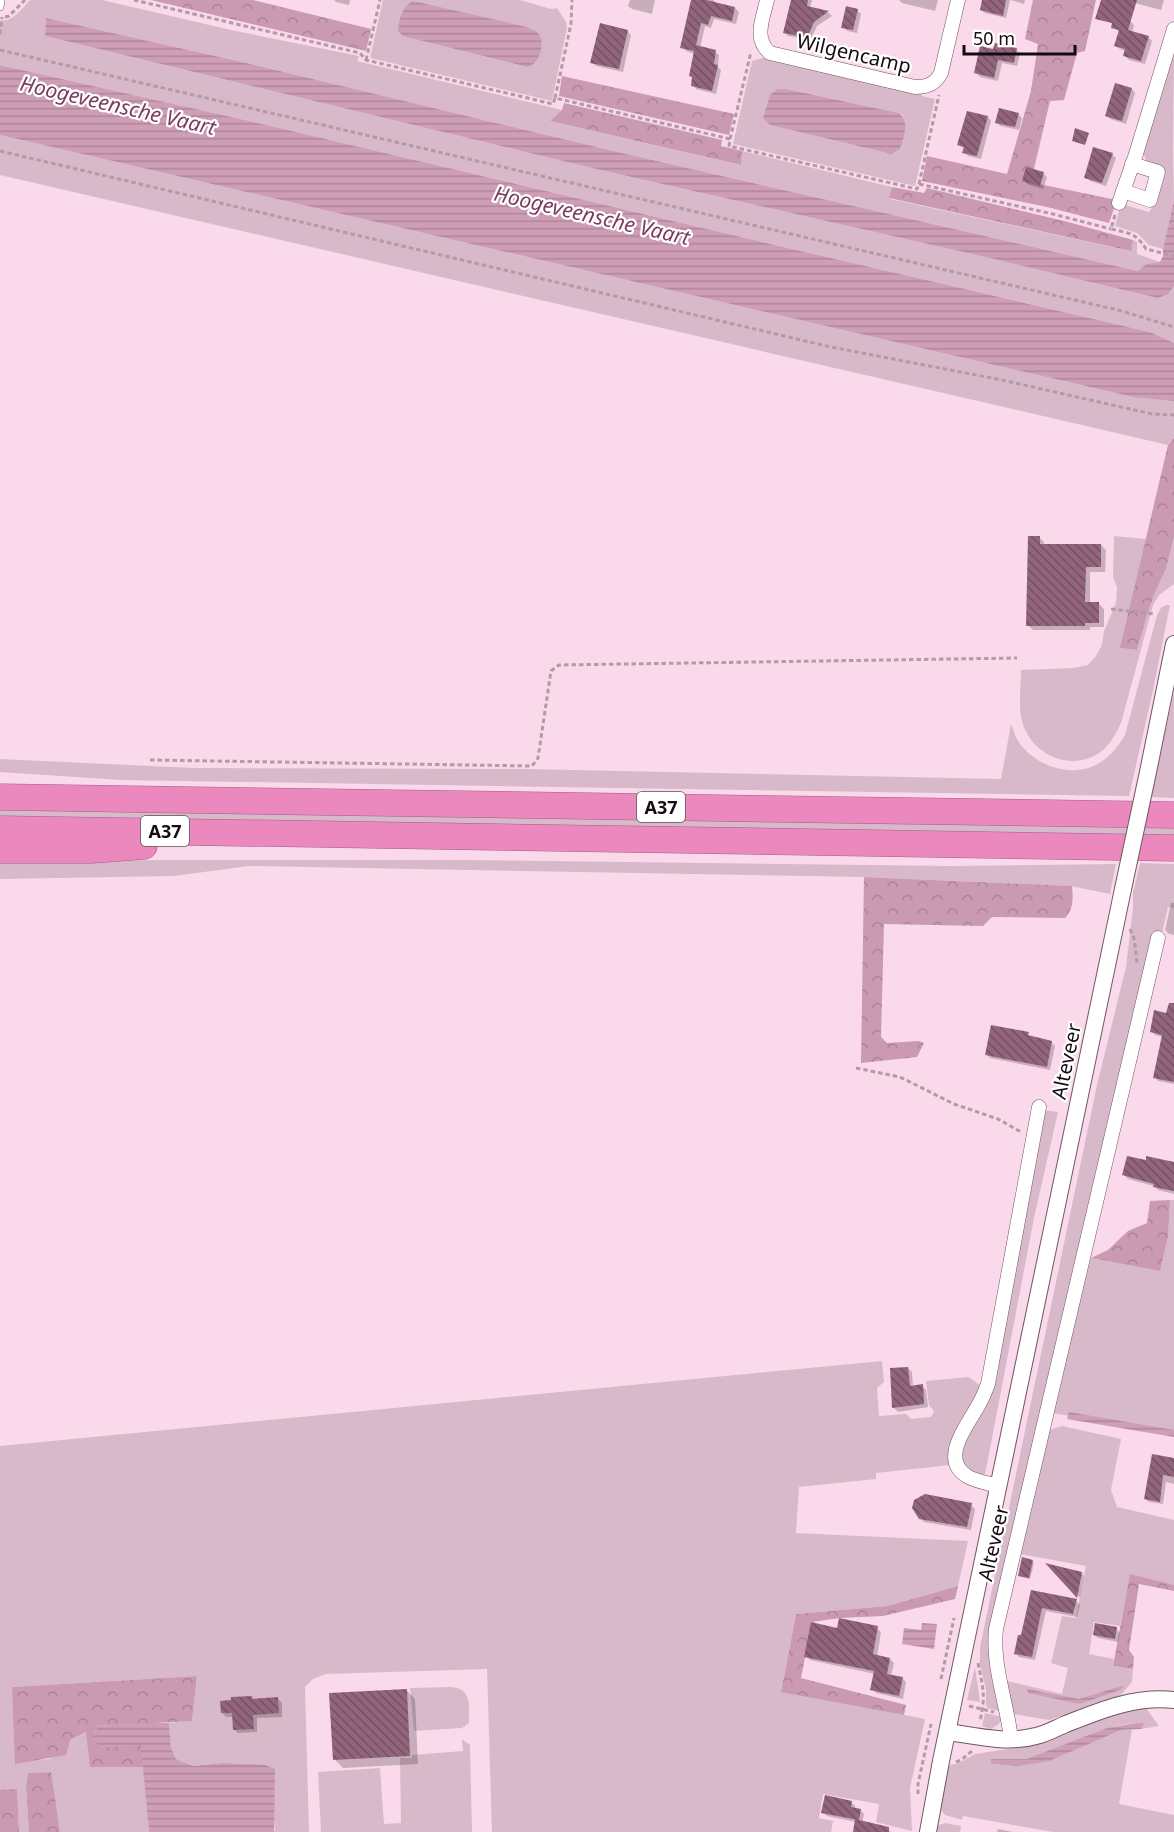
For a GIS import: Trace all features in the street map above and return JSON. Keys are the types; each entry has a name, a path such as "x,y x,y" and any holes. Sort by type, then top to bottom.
{"highway":[{"name":"A37","path":"0,797 1174,815"},
{"name":"A37","path":"0,829 1174,848"},
{"name":"A37","path":"0,850 91,850 330,834"}],"street":[{"path":"760,39 760,28 767,0"},
{"path":"941,73 958,0"},
{"path":"1132,164 1158,172 1150,200 1121,197 1174,29"},
{"name":"Wilgencamp","path":"760,39 765,49 775,55 915,87 929,86 941,73"},
{"name":"Alteveer","path":"928,1832 1174,644"},
{"name":"Alteveer","path":"1011,1739 1009,1716 995,1662 996,1629 1053,1374 1158,938"},
{"name":"Alteveer","path":"999,1486 965,1475 956,1461 955,1448 988,1384 1039,1107"},
{"path":"948,1732 1011,1739 1038,1736 1105,1708 1129,1702 1174,1700"}],"lane":[{"path":"0,7 1,0"}],"path":[{"path":"0,34 1,17 9,16 25,0"},
{"path":"134,0 360,52 366,60 553,104 570,24 572,0"},
{"path":"366,60 380,0"},
{"path":"760,39 752,49 729,146 917,189 939,92 941,73"},
{"path":"0,50 1122,311 1174,327"},
{"path":"555,98 730,139"},
{"path":"0,151 831,347 1002,380 1152,414 1174,415"},
{"path":"919,184 1134,234 1146,249 1174,256"},
{"path":"1111,229 1121,197"},
{"path":"1111,609 1154,614"},
{"path":"150,760 532,766 537,758 551,671 559,665 1017,658"},
{"path":"1127,922 1134,938 1138,966"},
{"path":"856,1068 900,1077 954,1104 998,1119 1033,1139"}],"shaded area":[{"path":"30,0 102,0 231,30 359,56 357,61 562,110 550,121 740,165 742,151 892,187 890,199 1130,251 1133,240 1137,242 1137,254 1160,262 1146,264 1138,271 46,18 45,36 596,169 994,259 1168,294 1174,286 1174,343 1150,332 271,126 0,65 0,20 13,17"},
{"path":"383,0 520,0 551,9 557,8 567,27 552,101 370,58"},
{"path":"1174,53 1174,200 1163,249 1149,245 1137,233 1115,226 1121,204 1149,212 1152,208 1164,169 1146,161 1143,151"},
{"path":"766,57 922,93 922,96 935,99 915,186 733,144 752,61","holes":["788,89 899,113 903,116 891,154 770,125 768,104 770,95"]},
{"path":"0,135 1133,397 1174,392 1174,438 1168,445 0,175"},
{"path":"1114,536 1146,539 1121,648 1137,650 1155,592 1166,569 1174,537 1174,584 1159,595 1153,605 1121,723 1113,738 1103,750 1092,757 1079,761 1067,761 1044,752 1034,744 1027,733 1020,709 1021,670 1074,668 1088,665 1096,656 1116,603 1117,587 1113,577"},
{"path":"1166,605 1170,605 1129,796 121,780 0,772 0,759 194,768 525,769 1001,779 1011,724 1017,739 1025,749 1043,763 1064,769 1086,769 1105,759 1125,735 1157,615"},
{"path":"1174,692 1174,798 1151,797"},
{"path":"0,804 1174,825 1174,836 0,818"},
{"path":"459,860 950,866 1116,864 1110,894 1071,886 864,877 249,866 174,876 0,879 0,862"},
{"path":"1140,863 1174,864 1174,908 1168,907 1162,933 1155,931 995,1610 1002,1712 986,1706 986,1689 980,1665 980,1647 1097,1085 1126,967 1133,893"},
{"path":"1043,1110 1058,1112 1034,1218 985,1475 966,1468 960,1455 966,1436 982,1410 987,1396"},
{"path":"1170,1200 1174,1200 1174,1433 1052,1413 1091,1258 1160,1271 1168,1237"},
{"path":"882,1361 884,1382 877,1388 879,1416 906,1414 911,1419 931,1417 934,1411 929,1405 926,1381 969,1377 982,1387 950,1443 951,1465 876,1473 876,1479 799,1487 796,1533 968,1541 958,1586 887,1606 796,1614 781,1691 925,1719 910,1788 912,1831 876,1822 879,1804 823,1794 819,1818 833,1821 831,1832 492,1832 487,1669 326,1674 313,1679 305,1687 309,1832 274,1832 275,1827 252,1764 223,1763 193,1766 176,1759 171,1748 169,1723 192,1720 197,1676 12,1687 35,1760 50,1759 70,1740 87,1732 91,1767 144,1767 149,1832 60,1832 50,1772 28,1773 26,1786 29,1832 19,1832 17,1790 0,1790 0,1446"},
{"path":"1062,1426 1121,1439 1111,1490 1117,1507 1174,1520 1174,1585 1130,1575 1120,1626 1094,1622 1089,1654 1114,1659 1113,1666 1133,1669 1132,1682 1120,1696 1049,1720 1013,1714 1003,1680 1062,1694 1068,1668 1051,1663 1062,1616 1076,1618 1086,1566 1020,1554 1049,1430"},
{"path":"975,1667 980,1702 967,1700"},
{"path":"410,1688 458,1688 466,1694 469,1704 469,1723 462,1728 414,1731"},
{"path":"1146,1708 1159,1726 1141,1729 1145,1723 1115,1726 1029,1759 992,1759 991,1764 1016,1766 1033,1764 1121,1730 1132,1730 1119,1804 1174,1815 1174,1832 1053,1832 963,1816 962,1820 945,1815 939,1808 947,1768 950,1765 975,1754 1034,1745 1113,1714"},
{"path":"985,1713 1002,1717 999,1724 991,1729 982,1726"},
{"path":"462,1739 470,1745 472,1832 321,1832 318,1772 380,1768 384,1824 401,1823 400,1758 463,1751"},
{"path":"945,1823 961,1826 960,1832 935,1832 936,1826"}],"green space":[{"path":"151,0 253,0 371,29 366,51"},
{"path":"1033,0 1096,0 1085,51 1077,53 1064,100 1050,101 1032,177 1034,183 1112,199 1116,202 1109,223 1047,207 922,181 927,156 1007,174 1031,91 1038,44 1025,39"},
{"path":"562,76 734,114 729,135 559,96"},
{"path":"564,103 722,140 721,146 742,151 741,165 550,121 562,110"},
{"path":"892,187 924,193 927,188 1068,222 1133,240 1131,251 889,198"},
{"path":"1174,438 1174,537 1166,569 1155,592 1137,650 1120,648 1168,445"},
{"path":"864,877 1072,886 1073,894 1070,911 1065,918 992,917 983,926 884,924 881,1037 887,1043 919,1041 924,1043 917,1057 861,1063"},
{"path":"1170,1200 1168,1237 1160,1271 1091,1258 1108,1250 1128,1231 1147,1223 1150,1201"},
{"path":"1130,1574 1174,1585 1174,1591 1139,1584 1129,1650 1134,1657 1133,1669 1113,1666"},
{"path":"958,1586 955,1599 883,1616 812,1622 801,1678 906,1705 904,1715 781,1692 796,1614 887,1606"},
{"path":"197,1676 192,1721 98,1726 92,1737 123,1745 142,1745 144,1767 90,1767 86,1732 70,1740 66,1755 15,1764 12,1687"},
{"path":"51,1772 60,1832 29,1832 26,1786 28,1773"},
{"path":"17,1789 19,1832 0,1832 0,1790"}],"water":[{"path":"413,1 527,27 540,36 542,45 540,54 528,67 403,36 398,31 400,18 406,7"},
{"path":"46,18 1138,271 1146,264 1160,262 1174,200 1174,286 1168,294 1158,298 596,169 45,36"},
{"name":"Hoogeveensche Vaart","path":"0,65 271,126 1150,332 1174,343 1174,401 1133,397 0,135"},
{"path":"778,89 899,113 905,125 900,149 891,154 770,125 763,118 770,95"},
{"path":"1069,1412 1174,1430 1174,1437 1067,1419"},
{"path":"922,1623 937,1624 934,1649 902,1644 904,1628 921,1630"},
{"path":"1125,1685 1120,1690 1080,1704 1028,1693 1027,1689 1079,1699"},
{"path":"169,1723 171,1748 176,1759 193,1766 223,1763 252,1764 275,1769 274,1832 149,1832 141,1745 101,1748 92,1737 98,1726"},
{"path":"1145,1723 1141,1729 1121,1730 1049,1761 1016,1766 991,1764 991,1759 1027,1759 1107,1728"}],"building":[{"path":"691,0 706,0 735,7 732,21 711,16 708,25 701,23 696,45 716,50 714,64 718,65 712,91 691,86 692,77 689,76 694,51 680,48"},
{"path":"791,0 808,0 807,6 829,11 814,22 809,34 804,37 783,33"},
{"path":"982,0 1006,0 1003,16 980,10"},
{"path":"1101,0 1137,0 1128,30 1149,36 1141,61 1123,56 1125,49 1114,46 1119,30 1111,28 1112,23 1095,19"},
{"path":"846,6 858,9 853,30 841,28"},
{"path":"600,23 628,30 619,69 590,63"},
{"path":"995,43 1017,48 1014,63 998,60 994,78 974,73 980,46 993,49"},
{"path":"1115,83 1132,88 1122,121 1105,116"},
{"path":"999,108 1019,113 1015,127 995,123"},
{"path":"967,111 988,116 977,156 962,153 964,147 957,145"},
{"path":"1075,128 1089,133 1085,145 1072,141"},
{"path":"1093,147 1113,153 1102,183 1084,178"},
{"path":"1026,167 1044,172 1040,186 1022,181"},
{"path":"1028,536 1040,536 1040,544 1101,544 1101,567 1086,567 1085,602 1099,602 1099,623 1085,623 1085,626 1026,626"},
{"path":"1169,1003 1174,1003 1174,1082 1153,1078 1162,1035 1150,1032 1154,1010 1166,1013"},
{"path":"991,1025 1029,1032 1028,1035 1052,1041 1047,1067 985,1055"},
{"path":"1127,1156 1146,1160 1146,1156 1174,1162 1174,1191 1153,1187 1154,1184 1122,1175"},
{"path":"908,1367 910,1386 923,1384 924,1404 892,1408 890,1368"},
{"path":"1152,1454 1174,1458 1174,1477 1163,1475 1160,1502 1144,1499"},
{"path":"925,1494 972,1503 967,1527 919,1519 912,1508 914,1500"},
{"path":"1022,1557 1033,1560 1029,1578 1018,1576"},
{"path":"1045,1563 1082,1572 1077,1598"},
{"path":"1031,1590 1077,1599 1073,1614 1042,1608 1032,1657 1014,1654 1018,1635 1021,1635"},
{"path":"839,1618 878,1626 873,1654 890,1658 887,1674 903,1677 899,1696 870,1690 874,1671 804,1657 811,1622 837,1628"},
{"path":"1095,1623 1117,1627 1115,1639 1093,1635"},
{"path":"407,1689 410,1756 333,1760 329,1693"},
{"path":"252,1696 252,1699 278,1697 279,1713 253,1715 254,1729 233,1730 232,1713 221,1713 220,1701 231,1700 231,1697"},
{"path":"825,1795 852,1801 851,1807 861,1809 859,1820 821,1813"},
{"path":"855,1819 889,1827 889,1832 853,1832"}]}
